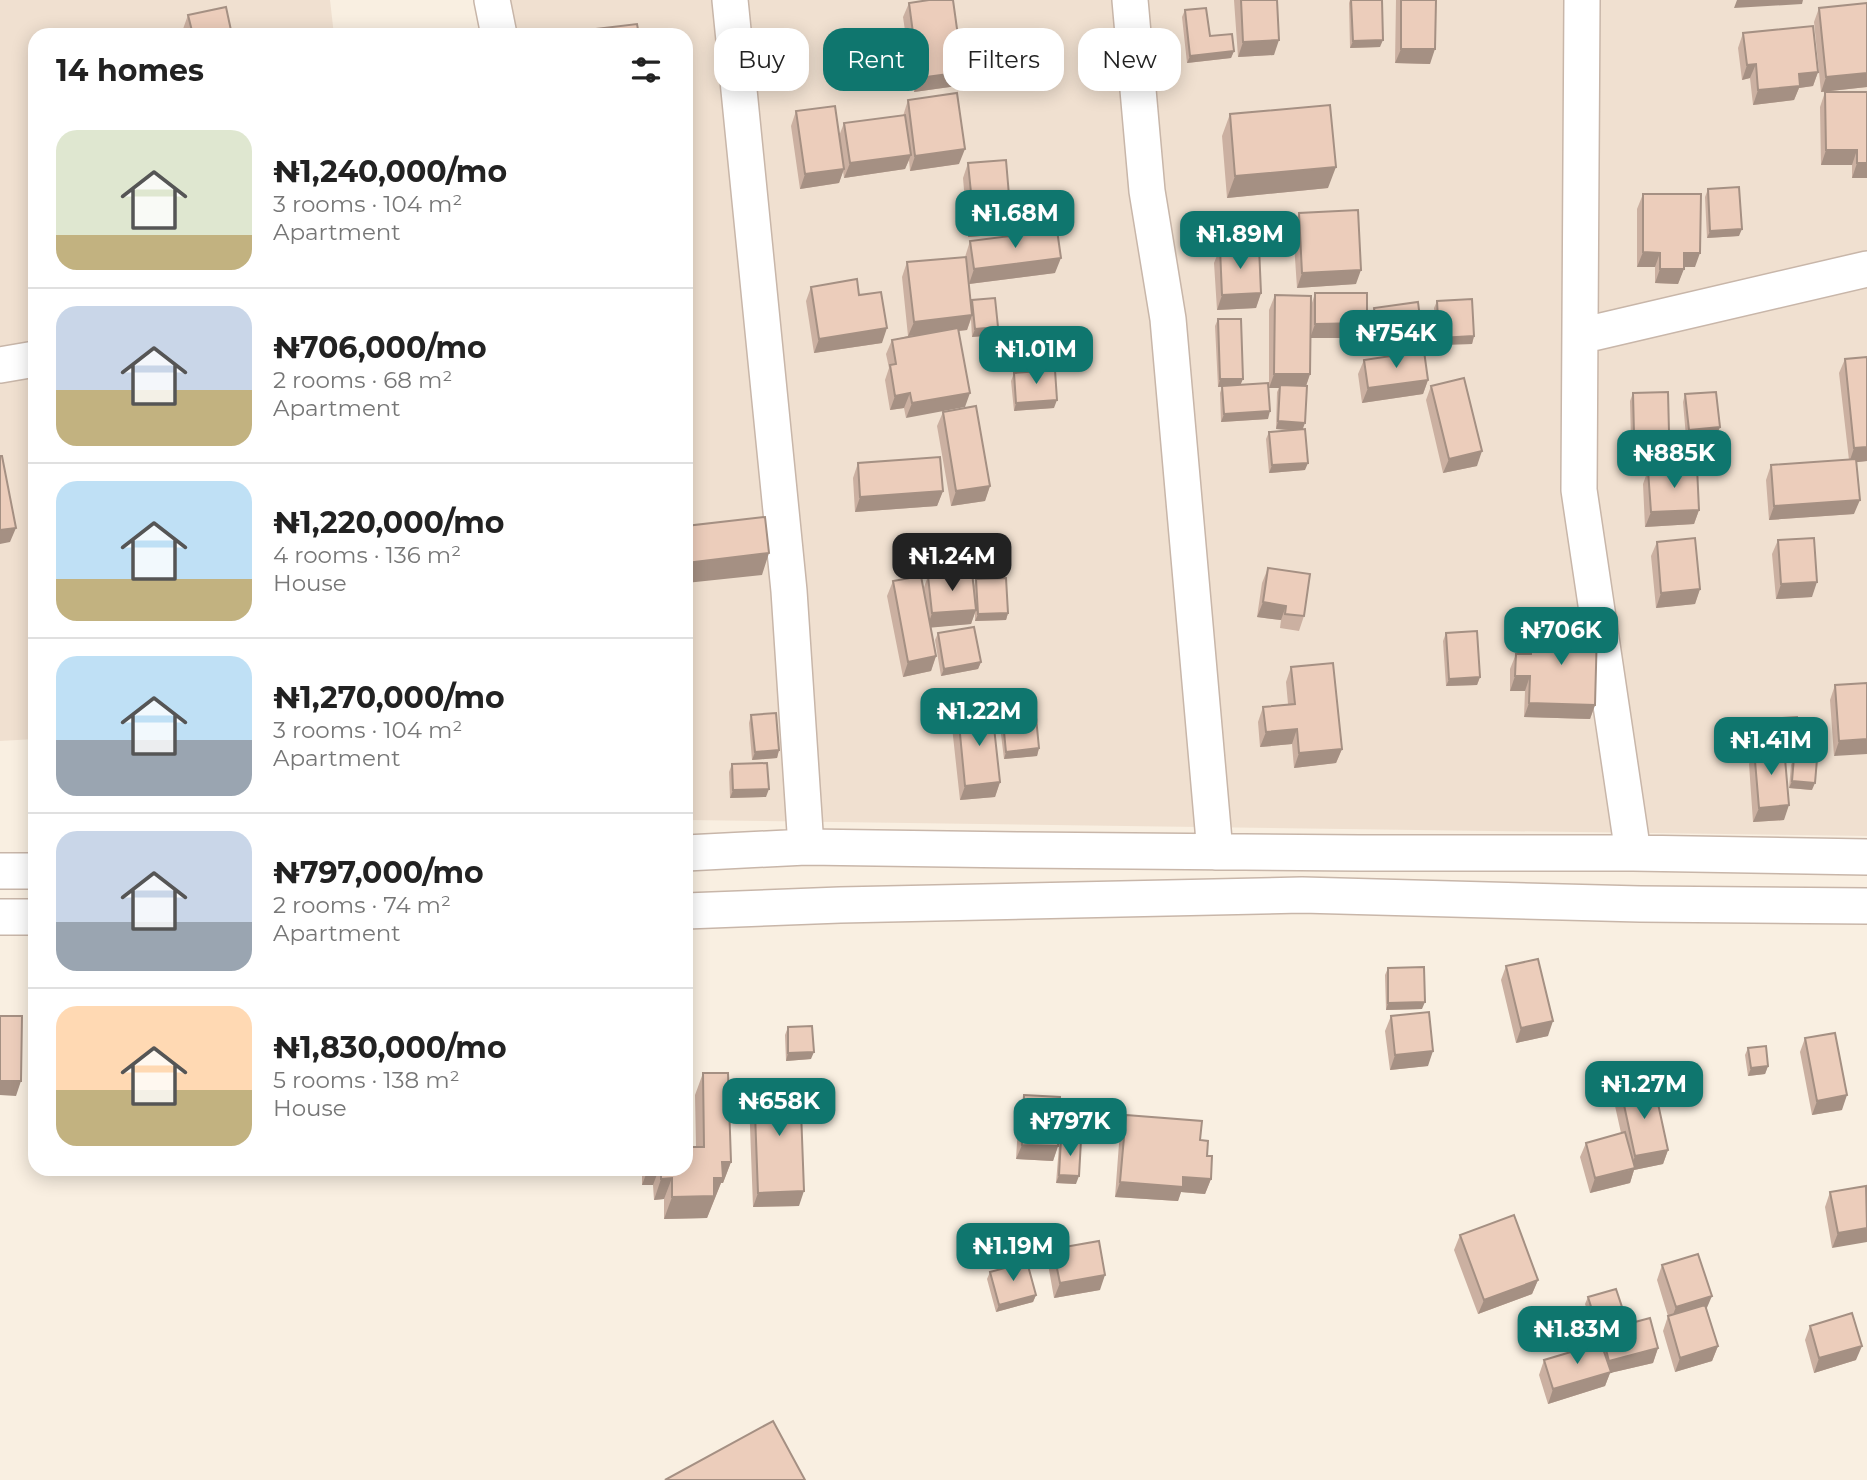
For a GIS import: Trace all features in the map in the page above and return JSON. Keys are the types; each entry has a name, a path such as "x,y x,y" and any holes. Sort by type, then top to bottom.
{"street":[{"path":"492,0 498,28"},
{"path":"730,0 789,591 806,847"},
{"path":"1130,0 1147,191 1168,319 1215,852"},
{"path":"1582,0 1579,491 1633,853"},
{"path":"1580,336 1867,269"},
{"path":"0,365 28,360"},
{"path":"693,853 806,847 1867,857"},
{"path":"1640,904 1687,854"},
{"path":"0,872 28,871"},
{"path":"693,911 1302,895 1640,904 1867,906"},
{"path":"0,917 28,917"}],"shaded area":[{"path":"0,0 330,0 333,28 28,28 28,739 0,741"},
{"path":"490,0 1867,0 1867,836 693,820 693,28 494,28"}],"building":[{"path":"953,0 957,28 943,28 943,75 929,77 929,28 912,28 909,3"},
{"path":"1241,0 1277,0 1279,40 1243,42"},
{"path":"1351,0 1382,0 1383,40 1353,41"},
{"path":"1401,0 1436,0 1435,49 1401,49"},
{"path":"1867,3 1867,73 1826,77 1819,8"},
{"path":"226,7 230,28 191,28 188,15"},
{"path":"1206,8 1210,36 1232,34 1234,51 1190,56 1185,10"},
{"path":"637,24 638,28 604,28"},
{"path":"1813,26 1818,72 1799,74 1800,86 1758,90 1756,64 1747,65 1743,33"},
{"path":"1825,92 1867,92 1867,163 1857,163 1857,150 1826,150"},
{"path":"957,93 965,149 915,156 908,100"},
{"path":"1330,105 1336,167 1235,176 1230,114"},
{"path":"835,106 844,169 805,174 796,111"},
{"path":"905,115 911,155 850,163 844,123"},
{"path":"1006,160 1011,219 974,222 968,163"},
{"path":"1739,187 1742,229 1710,231 1708,189"},
{"path":"1643,194 1701,194 1700,253 1684,253 1684,269 1660,269 1660,253 1643,252"},
{"path":"1358,210 1361,270 1302,273 1299,213"},
{"path":"1057,230 1061,258 974,269 970,241"},
{"path":"1259,247 1261,293 1222,295 1220,248"},
{"path":"966,257 972,315 914,322 907,262"},
{"path":"857,279 859,295 881,292 887,328 819,339 811,287"},
{"path":"1315,293 1367,293 1367,323 1315,324"},
{"path":"1275,295 1311,296 1310,374 1274,374"},
{"path":"995,298 998,327 975,329 972,300"},
{"path":"1472,299 1474,336 1439,338 1437,301"},
{"path":"1418,302 1422,334 1378,339 1374,308"},
{"path":"1218,319 1241,319 1243,379 1220,379"},
{"path":"958,328 970,393 912,403 910,393 895,396 890,365 896,364 892,340"},
{"path":"1424,351 1428,380 1368,388 1364,360"},
{"path":"1867,357 1867,447 1854,448 1845,359"},
{"path":"1055,370 1057,400 1016,403 1014,373"},
{"path":"1464,378 1482,451 1449,459 1431,386"},
{"path":"1268,383 1270,411 1224,414 1222,386"},
{"path":"1280,385 1307,386 1305,423 1278,421"},
{"path":"1668,392 1669,432 1634,434 1633,393"},
{"path":"1716,392 1720,427 1689,430 1685,394"},
{"path":"976,406 990,486 956,491 943,412"},
{"path":"1305,429 1308,463 1272,465 1269,432"},
{"path":"1722,434 1725,465 1693,467 1691,437"},
{"path":"0,456 16,528 0,530"},
{"path":"940,457 943,491 860,497 858,463"},
{"path":"1856,459 1860,500 1774,506 1771,465"},
{"path":"1697,467 1699,510 1651,512 1648,470"},
{"path":"765,517 769,553 693,562 693,525"},
{"path":"1695,538 1700,589 1661,593 1657,542"},
{"path":"1814,538 1817,582 1781,584 1778,540"},
{"path":"1268,568 1310,574 1304,616 1285,614 1286,606 1263,602"},
{"path":"972,572 976,610 932,613 928,576"},
{"path":"921,576 936,656 908,662 893,581"},
{"path":"1006,578 1008,613 978,614 976,579"},
{"path":"974,627 981,662 944,669 938,633"},
{"path":"1532,628 1597,630 1595,705 1529,703 1530,676 1515,676 1516,654 1531,654"},
{"path":"1477,631 1480,677 1449,679 1446,633"},
{"path":"1333,663 1342,749 1299,753 1297,729 1266,732 1263,707 1295,704 1291,667"},
{"path":"1867,683 1867,739 1839,741 1835,685"},
{"path":"1035,707 1039,748 1006,752 1002,711"},
{"path":"992,709 1000,782 965,786 958,713"},
{"path":"776,713 779,750 755,752 751,715"},
{"path":"1797,717 1800,747 1771,748 1768,719"},
{"path":"1784,747 1789,805 1759,808 1754,749"},
{"path":"1794,757 1817,759 1815,783 1792,781"},
{"path":"767,763 769,789 733,790 732,764"},
{"path":"1538,959 1553,1021 1521,1028 1506,966"},
{"path":"1424,967 1425,1002 1388,1003 1388,968"},
{"path":"1429,1012 1433,1051 1395,1055 1391,1016"},
{"path":"0,1016 22,1016 21,1081 0,1081"},
{"path":"812,1026 814,1052 788,1053 788,1027"},
{"path":"1835,1033 1847,1095 1817,1101 1805,1038"},
{"path":"1766,1046 1768,1066 1751,1068 1748,1048"},
{"path":"703,1073 728,1073 731,1162 722,1162 723,1178 714,1178 714,1196 672,1197 672,1178 661,1179 661,1176 693,1176 693,1147 704,1147"},
{"path":"800,1084 804,1191 758,1193 754,1086"},
{"path":"1654,1085 1668,1150 1635,1156 1621,1091"},
{"path":"1024,1095 1060,1097 1058,1146 1022,1145"},
{"path":"1126,1115 1202,1121 1200,1140 1208,1141 1207,1156 1212,1156 1211,1179 1183,1177 1183,1187 1120,1182"},
{"path":"1625,1132 1635,1168 1595,1178 1586,1143"},
{"path":"1061,1139 1081,1140 1079,1176 1059,1175"},
{"path":"1866,1186 1867,1228 1838,1233 1830,1192"},
{"path":"1514,1215 1538,1280 1484,1300 1460,1235"},
{"path":"1099,1241 1105,1275 1060,1283 1053,1249"},
{"path":"1698,1254 1712,1296 1676,1307 1662,1265"},
{"path":"1027,1262 1036,1295 999,1305 990,1272"},
{"path":"1616,1289 1627,1322 1599,1332 1588,1297"},
{"path":"1705,1305 1718,1346 1680,1358 1668,1316"},
{"path":"1852,1313 1862,1346 1819,1358 1810,1326"},
{"path":"1650,1318 1658,1348 1609,1361 1601,1331"},
{"path":"1601,1343 1611,1372 1553,1389 1544,1360"},
{"path":"773,1421 805,1480 665,1480"}]}
